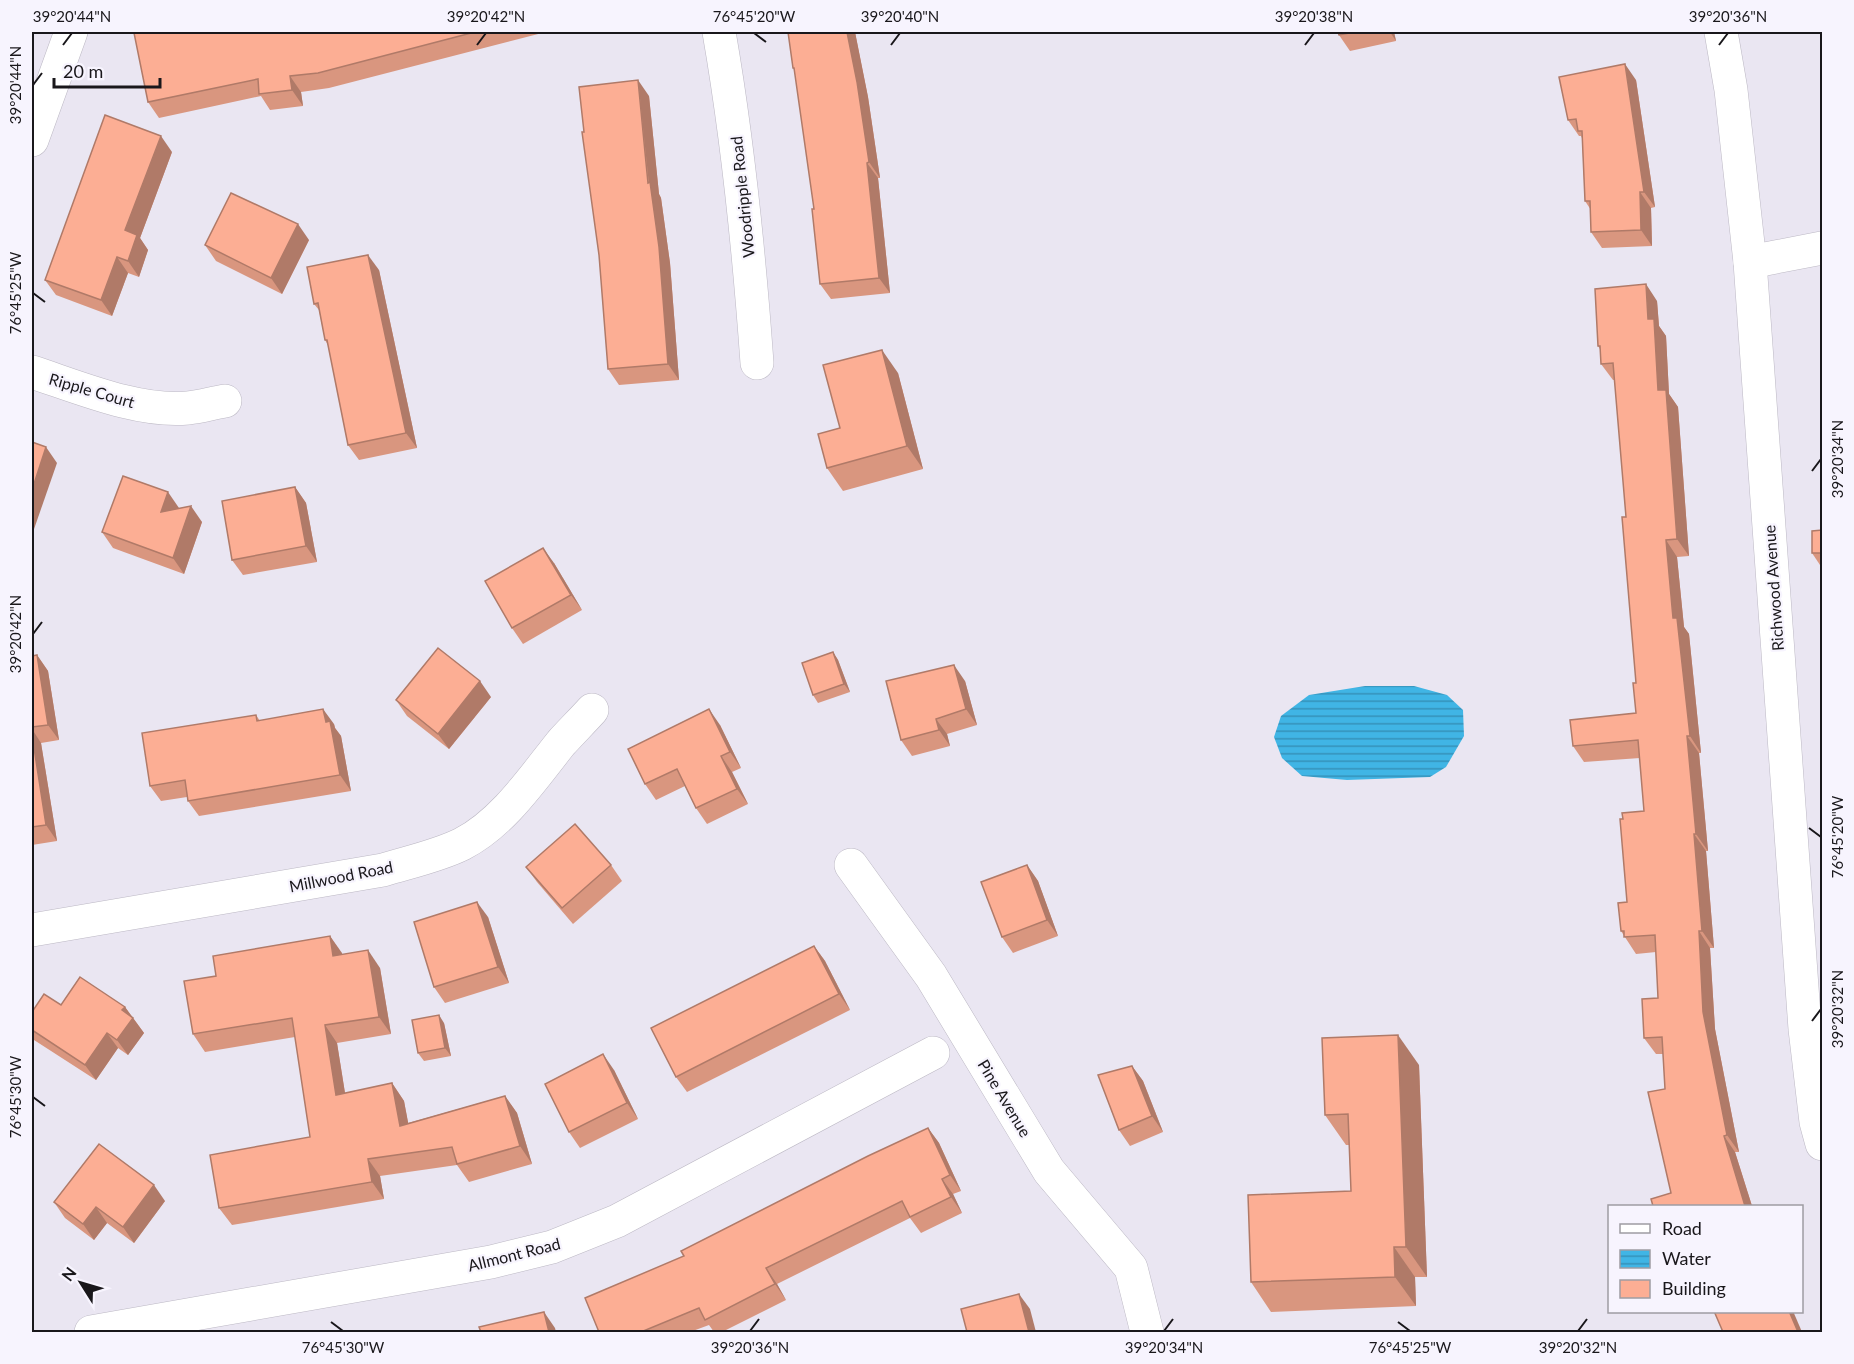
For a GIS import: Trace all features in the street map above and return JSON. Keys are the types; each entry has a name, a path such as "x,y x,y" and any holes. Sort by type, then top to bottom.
{"street":[{"path":"32,140 71,32"},
{"name":"Woodripple Road","path":"719,32 747,224 757,363"},
{"name":"Richwood Avenue","path":"1721,32 1731,90 1750,262 1805,1029 1816,1122 1822,1144"},
{"path":"1750,262 1822,248"},
{"name":"Ripple Court","path":"32,372 105,397 150,406 188,408 225,400"},
{"name":"Millwood Road","path":"32,930 383,870 462,844 501,816 562,742 592,710"},
{"name":"Pine Avenue","path":"851,865 931,976 1049,1171 1131,1268 1147,1332"},
{"name":"Allmont Road","path":"91,1332 491,1262 552,1247 617,1221 933,1053"}],"water":[{"path":"1365,686 1414,686 1447,695 1463,710 1464,736 1446,767 1430,777 1347,780 1302,776 1282,758 1274,737 1281,716 1309,695"}],"building":[{"path":"475,32 318,73 290,76 292,90 259,94 258,79 148,102 134,33"},
{"path":"788,32 847,32 869,162 867,163 879,278 820,284 812,209 814,209"},
{"path":"1338,32 1355,32 1339,35"},
{"path":"1625,64 1644,192 1640,192 1641,230 1591,232 1590,201 1585,201 1582,131 1578,131 1576,119 1568,120 1559,77"},
{"path":"638,80 648,183 650,182 659,247 668,364 608,369 599,255 582,132 584,132 579,87"},
{"path":"105,115 161,136 125,230 137,235 128,261 117,257 101,300 45,280"},
{"path":"231,193 298,224 271,278 205,245"},
{"path":"368,255 406,433 348,445 327,340 325,340 318,303 314,304 307,267"},
{"path":"1646,284 1648,319 1654,319 1658,390 1666,390 1677,539 1666,540 1673,618 1677,618 1690,736 1687,736 1702,931 1699,931 1703,1012 1727,1135 1724,1136 1745,1205 1653,1205 1651,1199 1671,1193 1648,1092 1665,1089 1662,1037 1644,1038 1642,999 1658,998 1655,935 1624,937 1624,931 1621,931 1618,903 1627,902 1620,819 1623,819 1622,813 1644,811 1638,740 1573,746 1570,720 1636,713 1633,683 1636,683 1622,517 1626,517 1613,363 1601,364 1595,289"},
{"path":"882,350 907,446 827,468 818,434 840,428 823,365"},
{"path":"32,442 46,447 32,490"},
{"path":"123,476 168,492 161,512 191,506 173,558 102,532"},
{"path":"295,487 306,546 232,560 222,501"},
{"path":"1822,530 1822,553 1812,553 1812,531"},
{"path":"543,548 571,595 512,628 485,581"},
{"path":"438,648 480,681 438,734 396,700"},
{"path":"833,652 844,684 813,695 802,663"},
{"path":"37,655 48,725 32,727 32,656"},
{"path":"954,665 966,709 936,719 939,730 901,740 886,681"},
{"path":"323,709 326,722 330,721 340,775 188,801 185,780 150,786 142,733 256,715 257,721"},
{"path":"709,709 730,752 721,756 737,789 696,808 677,769 645,784 628,749"},
{"path":"32,735 46,825 32,827"},
{"path":"575,824 611,865 562,908 526,867"},
{"path":"1027,865 1047,920 1002,937 981,882"},
{"path":"477,902 498,967 434,987 414,922"},
{"path":"330,936 333,956 368,950 379,1017 325,1025 336,1095 392,1083 400,1126 505,1096 520,1146 457,1164 452,1147 368,1159 372,1182 219,1208 210,1155 310,1137 292,1018 193,1034 184,981 216,976 213,956"},
{"path":"814,946 839,994 676,1077 651,1028"},
{"path":"80,977 125,1007 122,1010 133,1018 117,1040 107,1033 85,1065 32,1030 32,1012 44,994 61,1005"},
{"path":"439,1015 445,1048 418,1053 412,1020"},
{"path":"1398,1035 1406,1247 1394,1247 1395,1277 1251,1282 1248,1195 1351,1191 1348,1114 1325,1115 1322,1038"},
{"path":"603,1054 627,1103 569,1132 545,1084"},
{"path":"1132,1066 1152,1116 1119,1130 1098,1075"},
{"path":"928,1128 950,1175 942,1179 951,1197 910,1217 902,1201 766,1268 775,1284 705,1320 699,1308 641,1332 599,1332 585,1298 684,1256 681,1251"},
{"path":"99,1144 154,1185 123,1227 96,1207 83,1224 54,1202"},
{"path":"1019,1294 1029,1332 967,1332 961,1309"},
{"path":"544,1312 549,1332 481,1332 479,1327"},
{"path":"1715,1313 1790,1313 1798,1332 1723,1332"}]}
